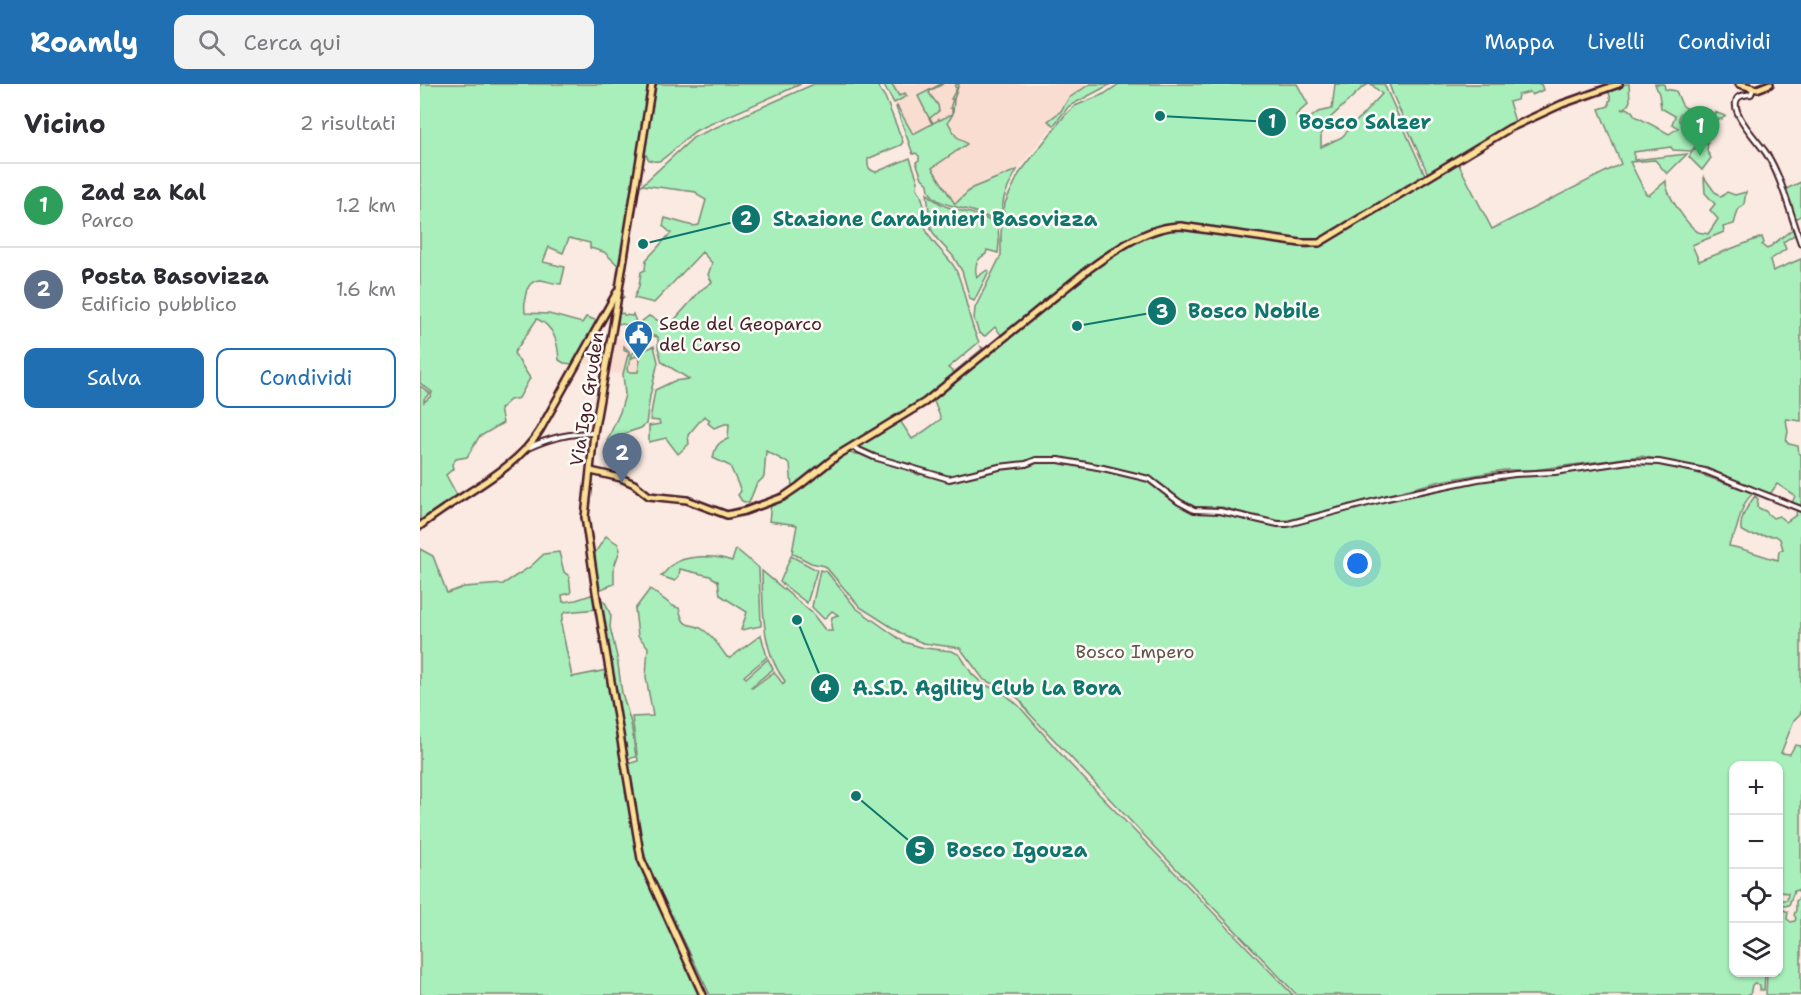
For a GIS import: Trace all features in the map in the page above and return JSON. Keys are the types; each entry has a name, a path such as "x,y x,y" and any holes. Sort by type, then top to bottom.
{"main road":[{"name":"Via Igo Gruden","path":"652,84 594,433 585,517 641,859 703,995"},
{"path":"591,471 621,478 634,484 649,496 687,500 727,515 734,515 783,496 837,456 924,402 1089,268 1146,234 1164,228 1181,226 1300,243 1319,243 1504,131 1562,104 1619,84"},
{"path":"1739,84 1759,89 1770,84"},
{"path":"420,526 528,448 618,288"}],"street":[{"path":"1753,88 1751,94 1737,98 1735,105 1739,116 1774,165 1801,243"},
{"path":"528,448 543,441 569,435 594,433"},
{"path":"536,437 543,441"},
{"path":"852,447 874,457 950,479 1036,460 1059,460 1149,479 1179,502 1194,510 1220,511 1278,524 1287,524 1387,498 1478,479 1555,472 1629,461 1659,462 1705,471 1801,509"}],"shaded area":[{"path":"892,84 1090,84 1069,98 1061,111 1049,120 1054,125 1017,170 972,188 955,204 932,168 967,143 956,136 947,122 950,117 913,134 894,103 907,96 898,96"},
{"path":"614,337 635,340 634,349 643,350 647,346 640,375 609,373"},
{"path":"586,353 606,355 604,366 580,363"}],"green space":[{"path":"420,84 650,84 621,268 604,252 590,248 590,243 569,238 563,253 549,247 543,262 565,267 561,284 535,281 531,283 526,292 525,313 549,314 582,323 586,317 598,321 573,364 559,360 554,336 543,322 537,319 514,353 530,378 519,398 510,400 500,409 503,423 479,437 467,457 456,459 452,464 453,469 446,475 458,497 420,524 420,386 430,393 424,402 432,392 420,383"},
{"path":"655,84 801,84 697,130 667,155 656,161 649,160 645,153"},
{"path":"814,84 876,84 885,97 903,142 901,145 868,159 868,166 876,172 910,158 918,181 917,188 924,204 928,235 956,270 979,342 948,368 954,372 982,349 981,347 984,352 929,396 832,456 792,488 790,464 766,451 764,477 756,485 749,503 742,501 738,495 741,491 730,466 713,458 718,446 728,439 729,424 714,428 708,423 710,420 704,416 688,435 689,444 678,454 666,438 649,442 649,426 660,424 659,421 650,420 655,390 674,381 689,379 662,362 658,337 647,332 641,322 649,316 669,326 701,290 712,282 708,275 712,263 702,252 654,303 634,298 641,272 645,270 646,260 671,233 663,226 665,218 693,226 699,225 706,200 696,192 642,185 694,137"},
{"path":"883,84 892,84 899,96 905,93 907,96 894,103"},
{"path":"943,84 929,93 938,105 939,111 930,118 933,123 939,120 938,118 940,120 952,114 952,108 950,108 953,99 951,99 957,88 956,84 959,84 954,99 953,114 948,122 956,136 967,144 932,168 955,204 972,188 1017,170 1004,198 997,222 978,213 939,201 933,197 928,184 922,178 916,162 919,156 916,153 913,154 896,107 913,134 932,124 918,96"},
{"path":"1090,84 1111,84 1069,106 1054,125 1048,121 1061,111 1069,98"},
{"path":"1119,84 1297,84 1308,104 1296,115 1301,131 1316,129 1309,119 1318,112 1332,109 1335,84 1369,84 1324,124 1321,133 1321,147 1342,137 1382,94 1371,84 1384,84 1425,175 1321,240 1309,242 1175,224 1111,251 1003,337 995,327 985,336 979,333 974,319 975,308 1001,255 1005,203 1019,174 1065,115 1075,106 1104,94"},
{"path":"1389,84 1541,84 1543,90 1532,95 1530,92 1518,95 1517,100 1509,102 1515,122 1428,174"},
{"path":"1629,84 1630,101 1621,110 1627,108 1635,116 1669,134 1678,128 1672,124 1675,116 1661,108 1655,84 1664,84 1665,89 1676,91 1682,105 1687,109 1679,115 1679,121 1691,124 1699,119 1714,118 1715,112 1725,116 1714,122 1709,119 1693,130 1691,134 1696,146 1691,151 1673,150 1671,147 1634,152 1634,160 1687,154 1667,174 1655,160 1630,162 1646,194 1649,195 1666,181 1669,193 1678,208 1688,223 1699,232 1708,234 1718,219 1710,210 1715,204 1705,193 1704,177 1721,197 1727,192 1735,195 1746,192 1744,204 1738,210 1734,224 1723,227 1724,232 1692,245 1699,261 1762,237 1764,243 1762,245 1767,249 1794,228 1796,234 1783,242 1786,249 1770,260 1773,271 1801,259 1801,421 1786,419 1788,432 1786,441 1798,446 1799,454 1801,454 1801,507 1792,503 1795,496 1777,484 1771,493 1764,492 1701,468 1641,456 1533,470 1504,470 1441,481 1289,520 1272,521 1222,507 1195,507 1174,496 1147,476 1059,458 1034,459 952,477 882,457 856,446 899,419 912,439 923,432 941,419 933,399 1092,269 1114,253 1160,232 1183,228 1307,248 1321,246 1457,161 1492,229 1621,164 1599,109 1609,106 1611,100 1608,89"},
{"path":"1708,142 1707,151 1711,158 1702,170 1689,157 1694,150"},
{"path":"1801,182 1801,215 1795,220 1784,190"},
{"path":"927,193 944,205 980,216 998,227 998,253 987,250 977,264 977,277 989,271 974,301 970,299 962,271 931,229"},
{"path":"623,294 619,314 632,316 633,314 638,327 616,323 620,299"},
{"path":"654,346 658,362 646,424 623,434 616,444 607,441 625,395 623,374 629,352 628,372 638,372 640,359 636,356 632,358 634,352"},
{"name":"Bosco Impero","path":"846,453 868,455 913,468 919,475 925,473 949,480 1057,461 1098,468 1148,481 1179,505 1195,512 1220,513 1268,525 1291,525 1446,486 1641,462 1679,467 1754,493 1746,501 1729,546 1778,560 1779,551 1783,549 1780,539 1776,536 1750,535 1741,530 1745,512 1755,496 1758,499 1757,507 1773,518 1779,516 1786,522 1796,515 1797,509 1801,511 1801,713 1794,720 1781,753 1790,754 1795,745 1801,746 1801,894 1797,890 1794,891 1789,905 1783,906 1783,900 1787,900 1788,893 1783,892 1783,761 1729,761 1729,977 1765,977 1764,990 1760,990 1760,985 1754,983 1750,995 1297,995 1011,692 984,680 960,648 923,643 904,635 860,607 825,566 811,563 792,553 797,525 769,521 771,504 791,494"},
{"path":"606,536 618,544 620,550 614,567 614,584 599,590 593,556"},
{"path":"420,549 433,556 447,593 464,587 503,584 530,567 544,554 559,552 564,572 569,576 571,593 562,595 563,602 594,594 597,609 563,614 561,624 572,677 607,670 638,853 701,995 420,995"},
{"path":"736,549 759,568 761,626 741,630 747,612 720,595 718,581 710,576 680,569 675,581 661,576 670,567 684,559 710,557 732,561"},
{"path":"791,556 817,570 807,603 780,582"},
{"path":"820,570 827,572 856,608 904,642 924,648 952,651 960,655 972,674 982,683 1006,695 1019,706 1066,760 1293,995 710,995 644,853 627,764 638,761 632,717 653,716 646,677 648,647 638,636 635,609 650,589 679,608 686,624 708,633 730,658 761,635 767,657 744,676 746,678 768,659 773,669 751,687 774,672 783,684 785,681 777,669 767,643 763,614 762,571 812,613 826,631 832,631 832,617 838,615 832,611 824,619 812,607"},
{"path":"600,598 606,604 611,616 610,627 622,693 631,723 636,757 626,759"},
{"path":"1801,896 1801,995 1766,995 1767,977 1783,977 1783,911 1788,912 1787,919 1791,922 1795,921 1796,901"}],"place":[{"name":"Bosco Salzer","path":"1160,116"},
{"name":"Zad za Kal","path":"1700,156"},
{"name":"Stazione Carabinieri Basovizza","path":"643,244"},
{"name":"Bosco Nobile","path":"1077,326"},
{"name":"Sede del Geoparco del Carso","path":"638,360"},
{"name":"Posta Basovizza","path":"622,483"},
{"name":"A.S.D. Agility Club La Bora","path":"797,620"},
{"name":"Bosco Igouza","path":"856,796"}]}
